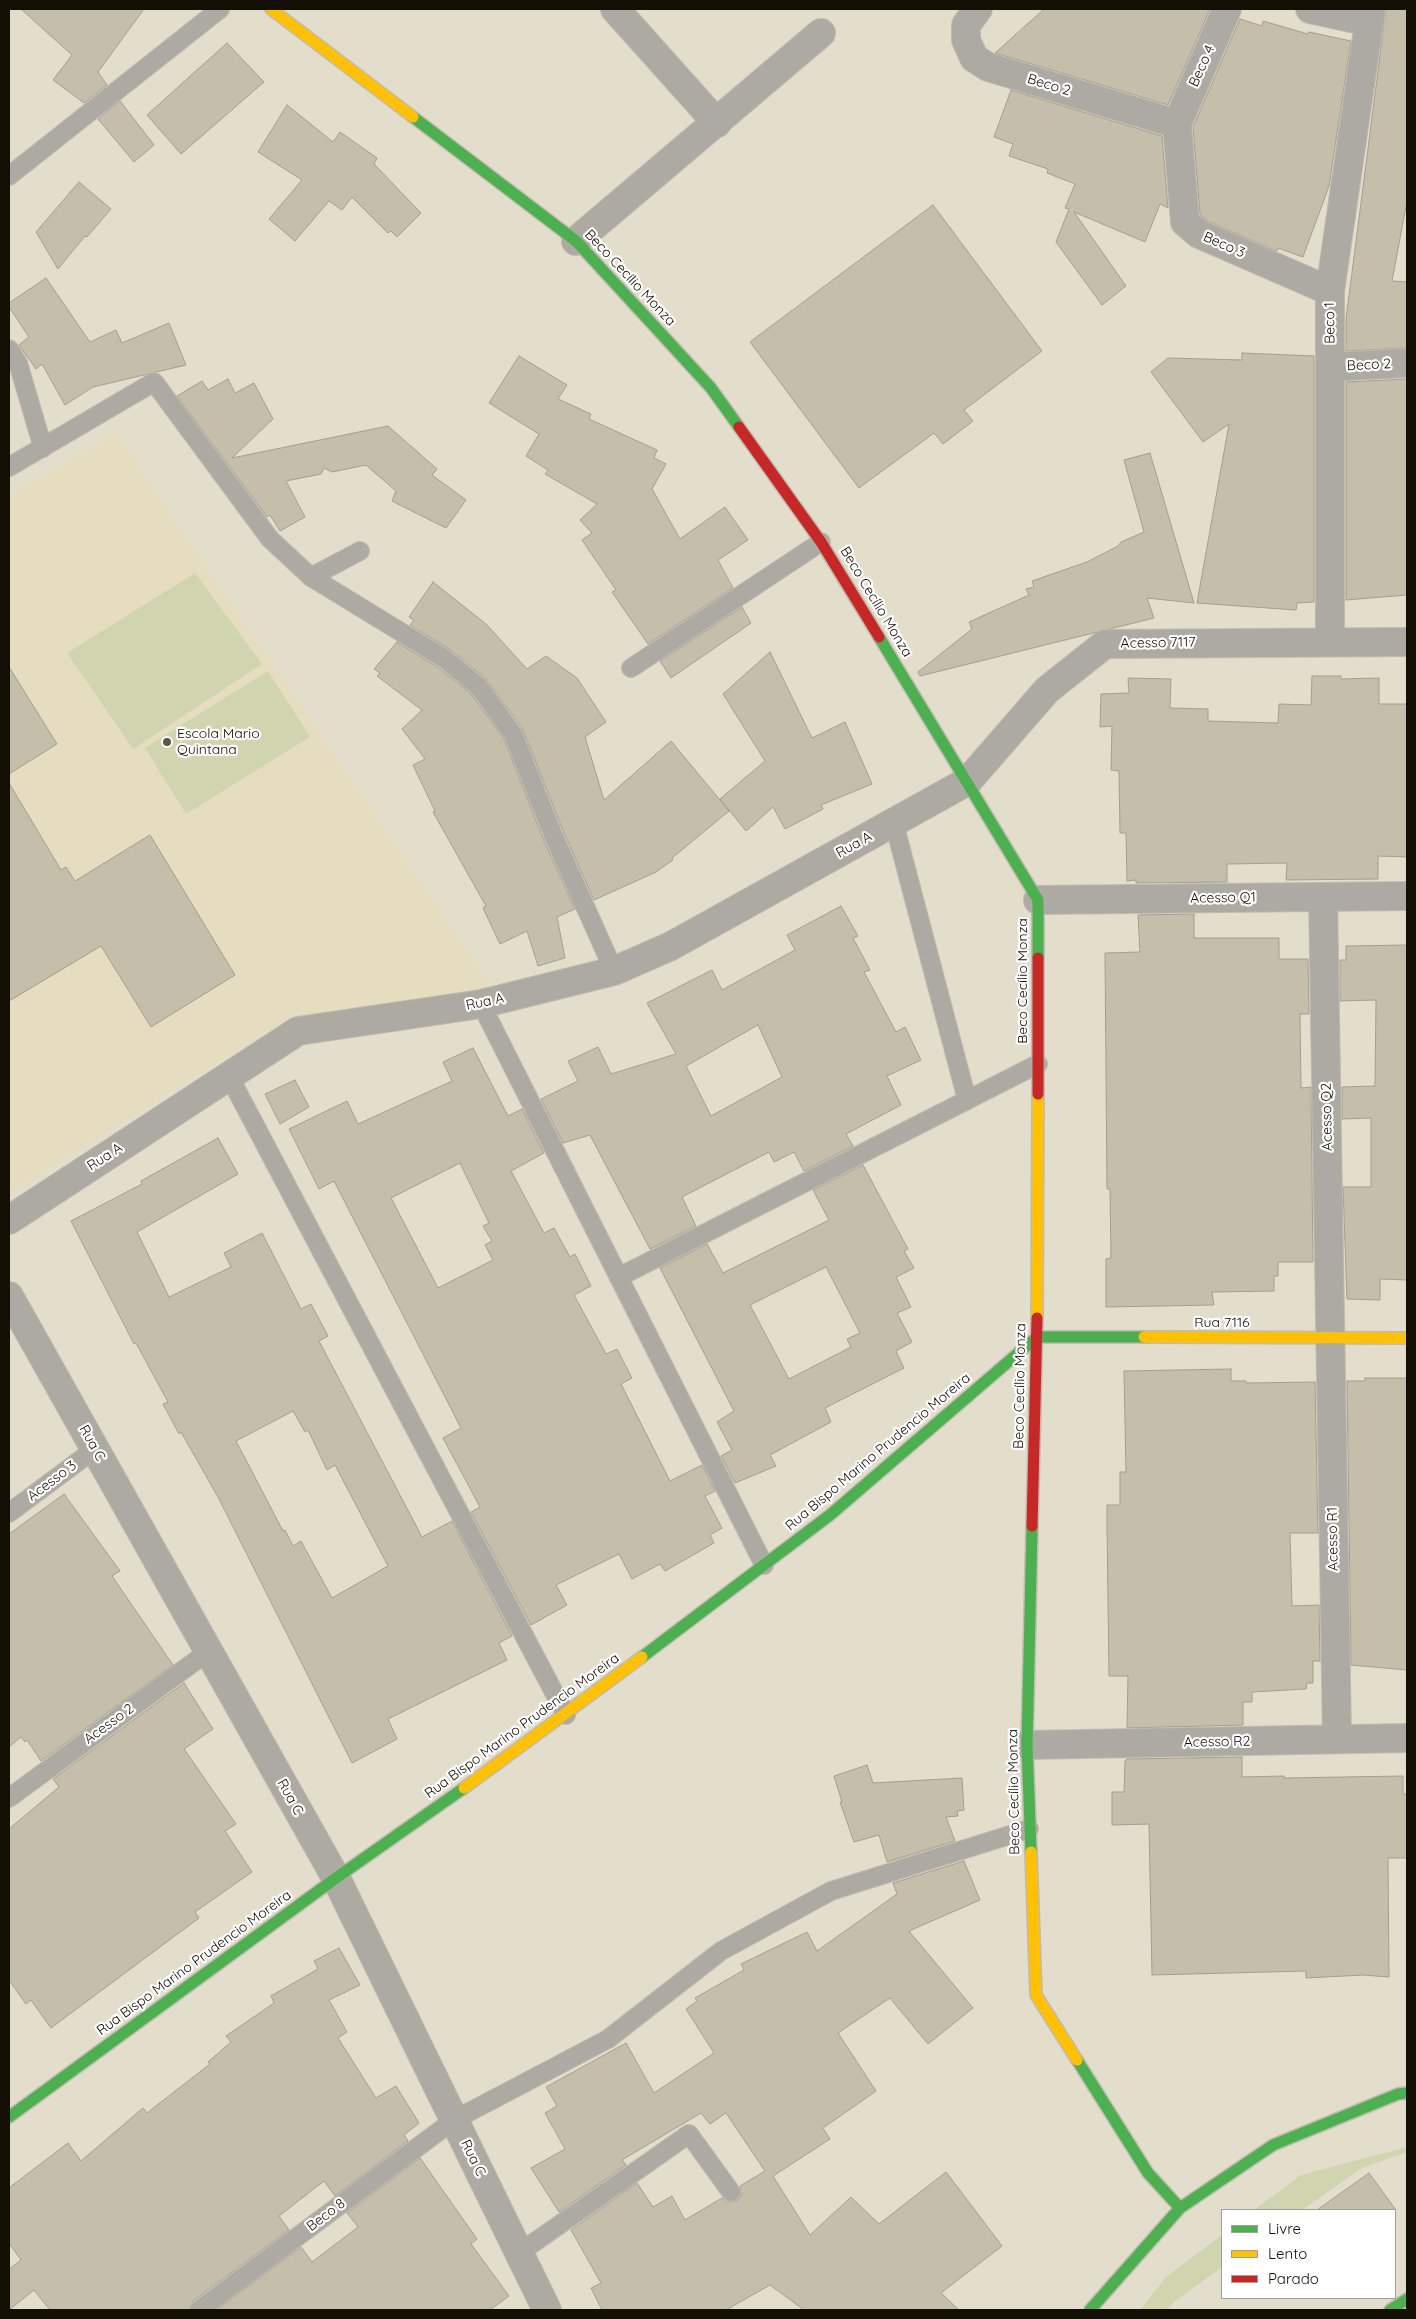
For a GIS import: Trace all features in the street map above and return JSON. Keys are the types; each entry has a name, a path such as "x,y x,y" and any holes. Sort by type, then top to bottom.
{"street":[{"name":"Beco Cecílio Monza","path":"271,9 576,241 711,388 821,542 968,781 1038,900 1036,1337 1027,1745 1036,1995 1148,2173 1180,2208"},
{"path":"615,9 717,124"},
{"name":"Beco 2","path":"977,9 966,25 966,40 974,58 988,67 1177,124"},
{"name":"Beco 4","path":"1177,124 1227,9"},
{"path":"1310,9 1370,16"},
{"name":"Beco 1","path":"1330,641 1330,291 1370,16"},
{"path":"576,241 717,124 821,33"},
{"name":"Beco 3","path":"1177,124 1185,222 1199,234 1330,291"},
{"name":"Beco 2","path":"1331,367 1407,362"},
{"name":"Acesso 7117","path":"968,781 1047,690 1105,644 1330,641 1407,642"},
{"name":"Rua A","path":"9,1220 298,1031 481,1004 614,971 671,946 968,781"},
{"name":"Acesso Q1","path":"1038,900 1407,896"},
{"name":"Acesso Q2","path":"1323,897 1330,1338"},
{"name":"Rua C","path":"9,1296 336,1878 547,2310"},
{"name":"Rua 7116","path":"1036,1337 1407,1338"},
{"name":"Rua Bispo Marino Prudencio Moreira","path":"9,2117 336,1878 566,1714 830,1515 1036,1337"},
{"name":"Acesso R1","path":"1330,1338 1336,1739"},
{"name":"Acesso R2","path":"1027,1745 1407,1738"},
{"path":"1090,2310 1180,2208 1273,2145 1398,2094 1407,2093"}],"lane":[{"path":"9,176 220,9"},
{"path":"9,349 18,363 42,448"},
{"path":"9,467 154,382 270,539 310,577 445,659 479,688 513,734 554,837 614,971"},
{"path":"631,668 821,542"},
{"path":"310,577 360,551"},
{"path":"894,823 967,1100"},
{"path":"481,1004 764,1565"},
{"path":"619,1277 1038,1064"},
{"path":"228,1076 566,1714"},
{"name":"Acesso 3","path":"9,1513 95,1449"},
{"name":"Acesso 2","path":"9,1798 208,1651"},
{"name":"Beco 8","path":"199,2310 454,2120 608,2039 721,1951 831,1891 1029,1829"},
{"path":"519,2253 689,2134 731,2192"}],"shaded area":[{"name":"Escola Mario Quintana","path":"116,433 493,988 292,1017 9,1193 9,496"}],"green space":[{"path":"195,573 262,664 133,749 67,653"},
{"path":"268,671 310,737 186,814 145,748"},
{"path":"1407,2147 1407,2152 1362,2168 1303,2209 1255,2209 1301,2175"},
{"path":"1221,2236 1221,2268 1175,2301 1167,2310 1140,2310 1166,2277"}],"building":[{"path":"21,9 144,9 98,72 107,85 84,103 53,80 72,55"},
{"path":"1044,9 1210,9 1168,105 995,53"},
{"path":"1386,9 1407,9 1407,201 1392,281 1407,282 1407,348 1346,351 1346,319"},
{"path":"1240,19 1262,26 1263,21 1308,34 1309,32 1351,41 1329,186 1303,257 1278,248 1277,251 1274,250 1207,221 1200,214 1193,127"},
{"path":"227,43 264,82 181,154 147,115"},
{"path":"1011,90 1162,136 1168,208 1160,204 1145,242 1074,212 1126,286 1102,305 1056,242 1069,209 1065,208 1075,184 1047,173 1048,169 1009,156 1013,144 994,137"},
{"path":"120,101 154,145 134,162 98,119"},
{"path":"287,105 333,142 340,132 377,158 374,164 421,213 397,237 391,231 388,233 352,197 342,210 329,201 295,241 269,219 302,180 258,152"},
{"path":"79,182 111,209 87,237 85,236 58,269 36,232"},
{"path":"933,205 1042,351 964,410 973,421 943,444 934,433 859,488 750,342"},
{"path":"46,278 90,342 116,330 122,343 169,323 186,365 93,387 65,405 42,364 36,369 19,345 29,337 9,307 9,303"},
{"path":"1242,353 1314,356 1314,602 1297,603 1296,610 1197,603 1229,424 1203,442 1151,372 1168,358 1242,360"},
{"path":"519,356 567,385 558,399 591,414 589,419 657,450 654,458 666,464 652,489 680,539 725,507 748,540 718,560 733,588 648,644 612,592 616,590 582,540 592,533 580,520 597,504 545,474 548,470 526,456 539,434 489,403"},
{"path":"228,379 235,393 254,383 273,419 232,458 388,426 437,469 432,475 466,500 446,528 392,501 396,491 366,465 332,472 324,468 321,474 286,481 305,517 280,531 270,515 267,517 177,396 202,381 208,390"},
{"path":"1407,379 1407,595 1346,600 1346,382"},
{"path":"1150,453 1194,603 1147,598 1154,618 920,676 918,672 972,629 969,622 1029,595 1026,589 1034,587 1032,581 1087,562 1118,546 1121,542 1144,532 1124,460"},
{"path":"433,582 486,624 527,669 546,656 577,678 606,722 585,737 604,800 671,741 729,811 672,858 673,860 656,872 594,900 564,833 522,728 486,679 452,651 410,625 414,620 409,617"},
{"path":"742,607 751,623 671,678 660,661"},
{"path":"397,642 439,668 471,694 504,739 544,841 575,909 557,917 565,958 538,966 527,931 500,944 483,908 486,906 433,812 435,811 413,765 425,759 402,729 422,710 377,676 380,673 374,669"},
{"path":"770,652 812,738 845,722 872,784 821,805 823,809 785,829 773,807 746,831 720,799 765,761 723,694"},
{"path":"9,667 57,744 9,774"},
{"path":"1312,676 1341,676 1341,679 1379,678 1379,704 1407,704 1407,857 1378,856 1378,879 1286,880 1287,863 1227,864 1227,882 1136,883 1136,880 1127,881 1126,833 1120,833 1119,771 1111,770 1112,726 1100,727 1101,694 1129,693 1128,678 1171,679 1170,708 1208,709 1208,721 1278,723 1279,704 1311,705"},
{"path":"9,783 61,870 66,867 75,881 150,835 235,975 151,1027 101,946 9,1001"},
{"path":"841,906 858,936 853,938 870,970 864,972 896,1032 905,1027 921,1060 887,1076 901,1105 846,1134 853,1146 804,1171 794,1152 774,1162 769,1152 682,1197 696,1226 650,1249 590,1135 563,1143 541,1099 578,1081 568,1061 598,1047 611,1074 676,1054 647,1003 712,970 722,990 795,950 787,935","holes":["758,1025 782,1077 711,1116 686,1066"]},
{"path":"1194,914 1194,938 1279,938 1279,959 1308,959 1309,1014 1300,1014 1301,1088 1311,1087 1313,1262 1278,1262 1278,1276 1274,1276 1274,1291 1212,1292 1214,1305 1106,1307 1106,1259 1111,1258 1110,1189 1107,1189 1105,953 1140,952 1138,915"},
{"path":"1407,945 1407,1280 1380,1279 1380,1300 1347,1299 1343,1187 1371,1187 1371,1118 1342,1119 1342,1087 1375,1086 1376,1000 1340,1001 1340,960 1346,960 1346,946"},
{"path":"473,1048 508,1116 522,1109 544,1153 511,1171 544,1233 554,1228 570,1257 575,1254 591,1286 574,1295 606,1354 617,1349 632,1378 621,1384 670,1481 702,1465 715,1491 705,1496 722,1528 710,1535 714,1543 665,1571 660,1564 632,1579 619,1554 556,1585 567,1605 531,1625 471,1512 480,1507 443,1438 461,1428 334,1181 319,1189 289,1129 347,1101 358,1124 452,1081 443,1062","holes":["460,1163 489,1223 483,1226 492,1241 485,1245 493,1260 438,1288 391,1198"]},
{"path":"295,1080 309,1107 280,1124 265,1094"},
{"path":"218,1138 238,1174 137,1232 169,1297 231,1267 224,1253 262,1233 301,1309 311,1304 328,1336 319,1341 422,1537 452,1521 512,1636 499,1643 507,1660 388,1719 397,1739 352,1763 218,1497 163,1404 168,1402 136,1343 134,1344 71,1221 142,1184 141,1181","holes":["293,1411 305,1432 308,1430 327,1470 335,1465 388,1566 332,1598 301,1541 293,1546 285,1530 283,1531 236,1441"]},
{"path":"863,1165 908,1249 904,1251 914,1268 896,1277 911,1307 897,1313 912,1342 896,1351 904,1368 825,1408 831,1422 770,1455 776,1466 735,1483 721,1456 732,1450 717,1422 734,1411 660,1268 707,1244 723,1273 829,1220 813,1190","holes":["826,1267 860,1333 847,1339 851,1347 789,1379 750,1305"]},
{"path":"1231,1369 1231,1381 1246,1381 1246,1383 1315,1382 1318,1533 1290,1533 1292,1606 1319,1605 1320,1661 1313,1661 1313,1683 1307,1683 1306,1689 1252,1692 1252,1702 1243,1702 1243,1725 1127,1728 1128,1676 1109,1676 1107,1524 1107,1505 1120,1505 1120,1472 1126,1472 1124,1371"},
{"path":"1365,1378 1407,1378 1407,1670 1351,1665 1347,1381 1365,1381"},
{"path":"64,1494 120,1571 112,1576 173,1665 41,1761 27,1740 25,1742 21,1737 9,1747 9,1534"},
{"path":"184,1683 213,1729 184,1749 236,1824 225,1831 252,1872 195,1912 199,1918 51,2028 31,2000 26,2004 9,1980 9,1829 59,1787 53,1779"},
{"path":"1242,1757 1242,1777 1403,1776 1403,1794 1407,1794 1407,1858 1388,1858 1389,1977 1363,1975 1306,1978 1306,1971 1152,1975 1149,1824 1112,1825 1112,1792 1124,1792 1125,1761 1127,1759"},
{"path":"867,1765 873,1783 962,1778 964,1810 957,1811 958,1816 946,1817 955,1841 887,1862 879,1835 854,1842 840,1802 842,1802 834,1776"},
{"path":"964,1861 980,1900 909,1931 973,2008 928,2044 890,1998 838,2033 876,2091 823,2128 830,2139 773,2176 810,2235 851,2197 879,2224 946,2172 1002,2246 941,2293 959,2310 804,2310 770,2285 726,2310 602,2310 591,2288 601,2283 571,2230 637,2183 653,2207 672,2196 685,2220 722,2198 727,2202 737,2201 741,2196 740,2186 765,2171 726,2113 710,2124 701,2113 622,2160 626,2165 559,2212 531,2168 565,2149 545,2113 557,2106 546,2087 626,2043 654,2093 714,2053 686,2009 697,2001 695,1998 744,1970 741,1964 807,1932 817,1951 897,1894 893,1883"},
{"path":"339,1948 360,1985 329,2000 347,2032 338,2038 376,2098 396,2086 419,2123 404,2135 408,2141 335,2196 324,2181 279,2216 289,2230 193,2301 189,2310 50,2310 34,2290 9,2310 9,2269 21,2260 9,2243 9,2188 68,2143 81,2161 143,2108 147,2113 210,2064 208,2062 231,2042 226,2036 274,2003 271,1996 318,1969 314,1961"},
{"path":"420,2158 477,2239 471,2244 509,2296 490,2310 216,2310 301,2247 312,2262 358,2227 347,2213"},
{"path":"1369,2173 1395,2209 1318,2209"}],"traffic: fast":[{"path":"413,117 576,241 711,388 739,427"},
{"path":"879,637 1038,900 1038,958"},
{"path":"642,1657 830,1515 1037,1337 1144,1337"},
{"path":"1031,1852 1027,1745 1032,1526"},
{"path":"9,2117 336,1878 464,1788"},
{"path":"1077,2060 1148,2173 1180,2208"},
{"path":"1090,2310 1180,2208 1273,2145 1398,2094 1407,2093"},
{"path":"1390,2310 1407,2299"}],"traffic: slow":[{"path":"271,9 413,117"},
{"path":"1037,1318 1038,1094"},
{"path":"1144,1337 1407,1338"},
{"path":"464,1788 642,1657"},
{"path":"1031,1852 1036,1995 1077,2060"}],"traffic: jam":[{"path":"739,427 821,542 879,637"},
{"path":"1038,958 1038,1094"},
{"path":"1032,1526 1037,1318"}],"place":[{"name":"Escola Mario Quintana","path":"167,742"}]}
